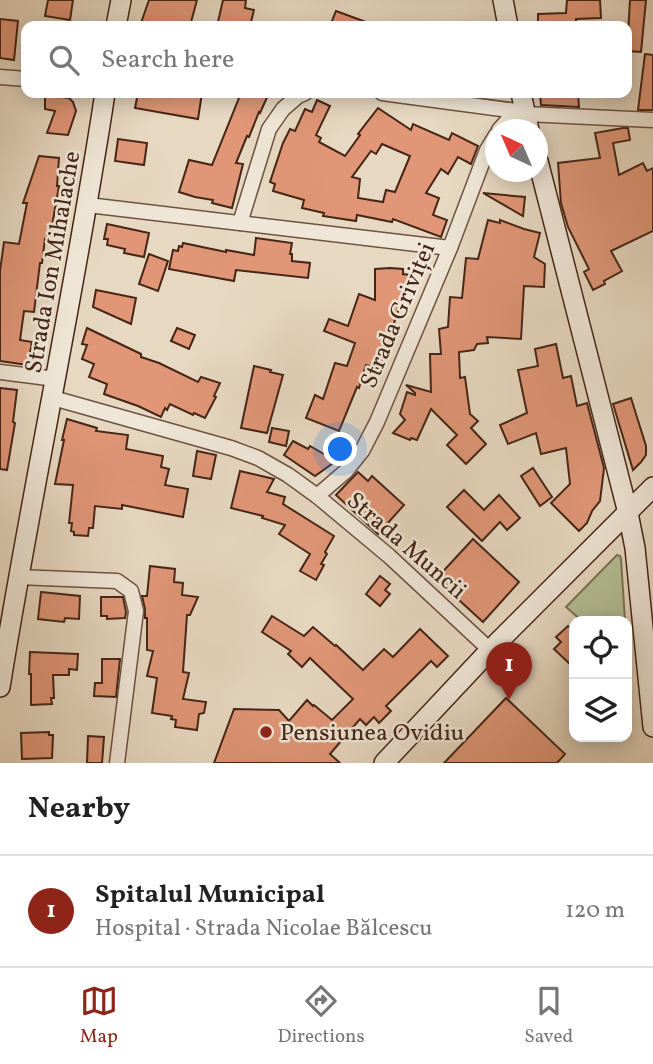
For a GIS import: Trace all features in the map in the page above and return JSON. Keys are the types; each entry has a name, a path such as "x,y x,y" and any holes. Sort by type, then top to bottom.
{"street":[{"path":"117,21 121,0"},
{"path":"503,0 507,21"},
{"path":"0,77 21,79"},
{"name":"Strada Ion Mihalache","path":"0,687 88,205 104,98"},
{"path":"240,223 269,129 283,109 296,98"},
{"path":"419,98 523,112 653,120"},
{"name":"Strada Griviței","path":"317,496 346,471 362,451 377,422 450,248 485,155"},
{"path":"542,182 628,513 635,548 653,727"},
{"path":"88,205 450,248"},
{"name":"Strada Muncii","path":"0,372 231,448 288,475 388,556 490,650"},
{"path":"384,763 490,650 653,487"},
{"path":"18,577 117,581 131,591 136,611 117,763"}],"green space":[{"path":"617,555 620,556 625,616 576,616 566,607"}],"building":[{"path":"48,0 73,0 70,20 45,16"},
{"path":"149,0 197,0 191,21 142,21"},
{"path":"223,0 246,0 245,8 254,10 251,21 218,21"},
{"path":"567,0 600,0 601,18 538,21 538,14 566,13"},
{"path":"630,0 646,0 641,52 632,51 632,21 629,21"},
{"path":"336,11 363,21 332,21"},
{"path":"0,19 18,21 14,60 0,58"},
{"path":"645,54 653,55 653,110 638,110"},
{"path":"45,98 69,98 73,102 76,111 68,135 47,133 55,111 45,109"},
{"path":"137,98 201,98 198,119 135,108"},
{"path":"239,98 267,98 236,163 243,164 232,208 212,203 213,200 179,192 189,160 212,165"},
{"path":"540,98 578,98 579,107 541,105"},
{"path":"317,100 330,106 316,135 321,138 319,142 345,156 378,108 411,130 413,124 449,140 452,133 478,146 471,164 458,157 448,174 441,169 426,193 439,198 433,215 447,220 441,237 393,219 392,222 357,215 356,221 323,216 324,213 302,208 304,200 273,191 275,184 270,182 283,143 290,129 295,131 305,109 312,112","holes":["382,144 410,156 395,192 386,190 383,202 358,198 360,179 352,177 371,151 376,154"]},
{"path":"628,128 630,140 613,143 619,175 643,163 647,171 653,168 653,231 611,251 622,271 593,290 584,272 589,269 568,227 561,203 558,163 600,158 595,133"},
{"path":"118,139 147,143 144,165 115,161"},
{"path":"39,156 59,158 59,186 51,232 48,232 47,240 45,239 40,263 34,312 24,311 20,340 32,342 28,365 0,361 0,271 4,242 19,244 27,203 23,203"},
{"path":"483,193 525,197 523,216"},
{"path":"488,220 500,223 500,220 540,233 534,257 545,264 544,287 524,286 521,339 487,337 488,343 477,344 474,350 459,352 460,378 465,377 470,414 478,421 471,428 486,444 466,464 447,445 457,435 431,409 417,440 393,433 405,420 400,414 407,392 415,395 406,385 431,392 430,354 441,354 439,329 448,327 450,297 462,298 466,258 478,259"},
{"path":"107,224 149,233 144,257 124,253 125,249 107,245 108,239 104,239"},
{"path":"256,238 292,243 292,261 310,263 308,278 236,270 234,281 169,269 173,250 178,251 183,243 254,255"},
{"path":"149,254 168,261 158,291 139,284"},
{"path":"375,269 403,269 403,274 411,275 388,340 392,342 382,370 366,365 359,388 357,387 339,431 306,418 315,395 323,399 335,363 347,366 355,343 324,331 329,319 348,326 359,294 375,300"},
{"path":"96,290 136,298 131,324 93,307"},
{"path":"87,328 141,354 141,357 198,382 201,377 220,383 205,418 170,404 161,417 104,394 107,384 89,377 94,364 82,359 87,345 82,344"},
{"path":"177,328 195,335 189,349 171,341"},
{"path":"556,344 563,378 571,376 577,406 587,403 604,468 600,501 579,531 551,503 570,484 566,448 541,454 536,433 508,444 500,425 527,413 518,370 538,366 535,349"},
{"path":"254,366 283,375 267,433 241,428"},
{"path":"0,388 17,390 15,423 7,470 0,469"},
{"path":"631,398 646,446 646,455 633,470 613,404"},
{"path":"67,419 97,428 96,431 128,435 126,449 163,456 161,467 169,469 165,485 188,489 183,517 122,505 122,509 95,506 93,528 89,528 88,536 74,535 71,531 72,523 69,523 73,485 55,484"},
{"path":"272,428 289,431 286,446 269,442"},
{"path":"293,441 308,449 310,446 336,461 315,476 284,455"},
{"path":"197,451 216,455 211,479 193,476"},
{"path":"533,468 552,497 540,506 521,476"},
{"path":"240,471 274,479 267,492 285,497 283,504 334,536 325,552 327,554 321,564 324,565 316,580 300,571 310,554 279,534 285,525 231,508"},
{"path":"358,472 368,481 372,476 404,505 378,534 336,495"},
{"path":"464,490 484,510 499,495 520,518 507,530 500,522 482,541 447,507"},
{"path":"473,539 519,582 483,622 436,579"},
{"path":"150,566 175,569 174,582 183,583 182,595 198,597 190,615 187,615 183,672 189,673 183,699 206,702 204,713 199,714 197,730 175,727 176,720 171,719 172,716 152,713 157,678 147,676 153,651 147,650 147,618 142,596 147,596"},
{"path":"380,576 390,584 385,590 390,594 380,606 366,594"},
{"path":"41,592 80,596 79,619 65,618 64,622 38,619"},
{"path":"101,597 123,597 125,618 107,619 107,616 101,616"},
{"path":"272,616 304,636 313,627 363,670 384,649 393,657 420,629 448,656 437,667 431,661 386,706 391,711 379,723 374,717 366,725 360,719 330,754 340,763 214,763 234,709 279,710 289,721 307,700 332,720 353,699 310,658 302,667 288,654 291,651 262,632"},
{"path":"569,627 569,663 554,649 561,642 556,637"},
{"path":"30,652 78,654 77,670 69,669 69,675 53,675 52,704 31,705"},
{"path":"102,659 120,659 116,697 94,696 95,683 102,683"},
{"path":"506,698 565,754 557,763 444,763"},
{"path":"49,732 49,735 53,735 52,758 22,759 21,733"},
{"path":"88,736 104,737 102,763 87,763"}],"place":[{"name":"Spitalul Municipal","path":"509,700"},
{"name":"Pensiunea Ovidiu","path":"266,732"}]}
